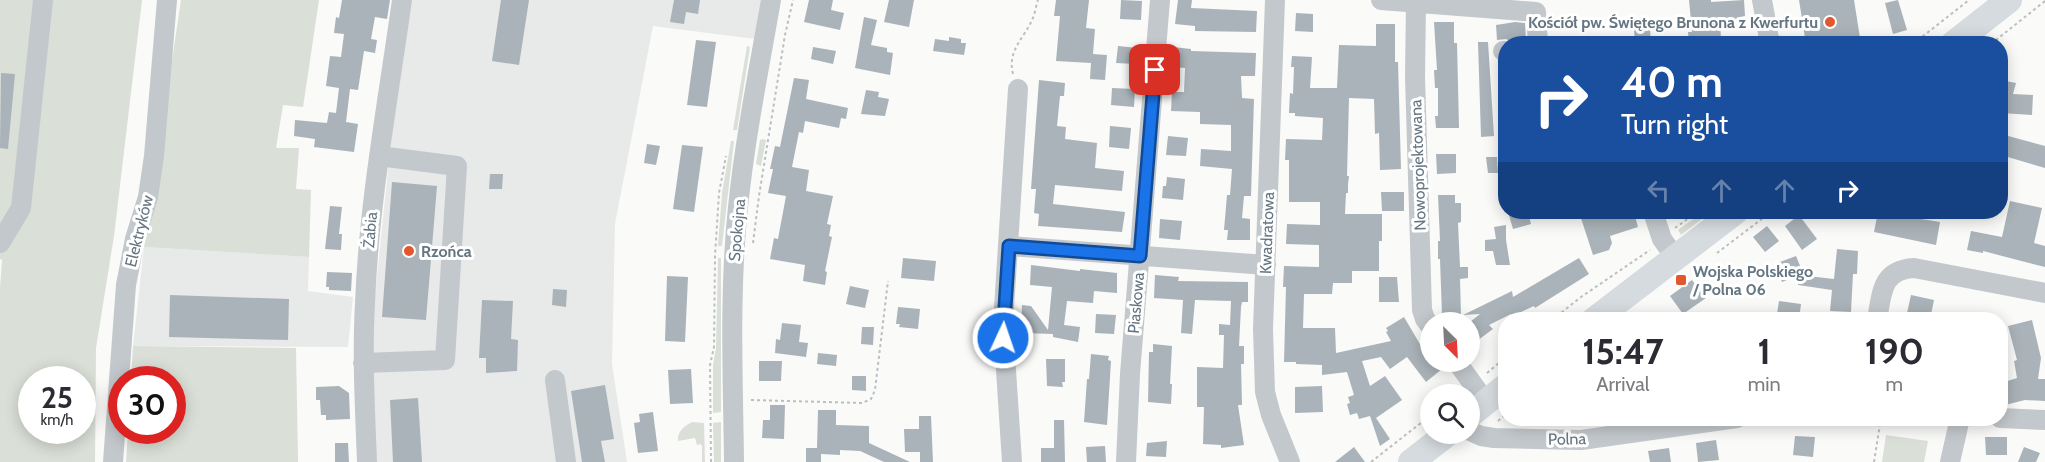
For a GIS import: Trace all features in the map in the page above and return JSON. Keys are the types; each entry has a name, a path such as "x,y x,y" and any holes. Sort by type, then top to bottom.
{"main road":[{"path":"1963,36 2009,0"},
{"path":"1602,312 1667,246 1721,219"},
{"path":"1480,406 1498,392"},
{"path":"1411,462 1434,444"}],"street":[{"path":"0,243 21,208 43,0"},
{"name":"Elektryków","path":"113,462 126,285 151,177 167,0"},
{"name":"Żabia","path":"367,462 363,363 368,252 402,0"},
{"name":"Spokojna","path":"734,462 732,291 738,207 743,163 771,0"},
{"name":"Piaskowa","path":"1126,462 1130,374 1160,0"},
{"name":"Kwadratowa","path":"1275,0 1263,329 1265,392 1271,415 1290,462"},
{"path":"1382,0 1536,12 1538,36"},
{"path":"1762,0 1769,36"},
{"name":"Nowoprojektowana","path":"1416,1 1415,77 1423,312"},
{"path":"1012,462 1003,338 1018,89"},
{"path":"363,363 445,360 457,166 380,156"},
{"path":"1656,219 1667,246"},
{"path":"1009,246 1266,265"},
{"path":"1878,312 1882,287 1887,279 1905,268 2045,293"},
{"path":"555,380 566,462"},
{"path":"2008,418 2045,420"},
{"name":"Polna","path":"1480,436 1494,438 1581,440 1680,426"},
{"path":"1950,462 1959,426"}],"path":[{"path":"752,252 785,35 793,0"},
{"path":"1018,89 1010,63 1012,53 1032,19 1038,0"},
{"path":"1922,36 1969,0"},
{"path":"2000,36 2045,1"},
{"path":"1562,312 1581,297 1667,246 1691,219"},
{"path":"733,399 867,402 875,390 888,280"},
{"path":"1371,462 1420,424"},
{"path":"1874,462 1880,426"}],"shaded area":[{"path":"0,0 142,0 114,236 96,348 96,366 18,366 18,444 95,444 95,462 0,462 2,260 0,259"},
{"path":"181,0 319,0 303,107 283,105 276,148 299,148 296,189 311,190 309,257 144,247"},
{"path":"412,0 761,0 755,39 653,26 615,224 612,364 627,462 374,462 369,353 392,132"},
{"path":"747,46 750,47 737,130 733,130"},
{"path":"760,140 766,140 761,166 756,164"},
{"path":"731,141 734,141 722,246 718,246 722,193"},
{"path":"1693,219 1702,219 1681,235 1678,230"},
{"path":"144,247 309,257 308,291 353,297 348,347 133,346"},
{"path":"718,258 721,258 721,412 713,413 713,365 716,348"},
{"path":"133,346 296,348 298,462 126,462 127,444 186,444 186,366 132,366"},
{"path":"692,422 704,423 705,462 702,462 702,446 697,445 695,438 678,441 680,432"},
{"path":"721,422 721,462 714,462 713,423"},
{"path":"1886,435 1928,441 1924,462 1882,462"}],"building":[{"path":"342,0 390,0 387,19 375,17 371,39 377,40 375,53 364,51 358,90 350,89 346,122 358,124 354,152 314,147 315,139 294,136 295,120 327,123 329,112 336,113 339,88 326,86 330,56 341,57 344,34 334,33 336,17 339,18"},
{"path":"501,0 529,0 519,65 492,61"},
{"path":"674,0 700,0 698,14 686,12 684,24 670,22"},
{"path":"809,0 833,0 831,10 844,13 840,30 804,22"},
{"path":"889,0 914,0 909,27 884,22"},
{"path":"1056,0 1089,0 1086,28 1095,29 1093,54 1107,55 1105,80 1090,79 1091,63 1056,61 1060,16 1054,16"},
{"path":"1121,0 1142,1 1141,20 1120,19"},
{"path":"1178,0 1192,0 1191,8 1257,11 1256,32 1195,31 1195,26 1175,24"},
{"path":"1689,0 1711,0 1711,2 1744,0 1745,16 1740,19 1720,21 1721,36 1688,36 1688,32 1692,32"},
{"name":"Kościół pw. Świętego Brunona z Kwerfurtu","path":"1799,0 1854,0 1860,36 1805,36"},
{"path":"1898,0 1907,30 1893,34 1885,3"},
{"path":"1296,13 1313,14 1313,32 1295,31"},
{"path":"864,17 877,20 871,45 887,48 887,52 893,53 890,75 855,68"},
{"path":"1434,22 1454,22 1454,43 1457,43 1459,128 1436,128 1438,88 1435,88 1434,70 1437,70"},
{"path":"1525,23 1526,36 1498,36 1497,40 1496,25"},
{"path":"1376,24 1395,24 1401,169 1380,170 1379,133 1375,134 1374,99 1349,98 1347,176 1349,176 1345,214 1382,214 1379,271 1352,271 1352,283 1333,283 1332,294 1304,294 1303,328 1335,328 1336,353 1391,341 1386,328 1404,317 1420,344 1420,372 1438,372 1426,382 1407,357 1390,369 1381,357 1362,361 1370,386 1385,376 1402,400 1376,418 1390,439 1380,446 1370,416 1359,419 1357,413 1350,415 1348,397 1354,395 1347,372 1322,375 1322,365 1284,362 1286,287 1283,287 1284,266 1319,267 1319,245 1286,244 1287,224 1320,225 1320,202 1289,202 1289,160 1285,160 1286,139 1322,140 1323,118 1295,116 1295,113 1289,113 1290,93 1293,94 1292,56 1312,57 1310,88 1337,88 1339,45 1376,46"},
{"path":"1650,29 1650,36 1634,36 1634,30"},
{"path":"949,37 961,39 961,43 966,43 964,55 933,51 935,39 949,41"},
{"path":"696,40 716,42 707,107 687,105"},
{"path":"1478,42 1488,42 1494,136 1481,137"},
{"path":"1118,46 1138,48 1136,64 1116,63"},
{"path":"813,47 836,51 833,64 811,59"},
{"path":"1173,47 1191,49 1191,51 1256,53 1255,76 1241,76 1242,98 1254,99 1251,196 1244,196 1242,218 1250,219 1250,240 1227,240 1228,230 1224,230 1232,169 1200,166 1201,149 1231,151 1231,125 1200,124 1200,112 1171,111 1172,92 1184,92 1185,68 1172,67"},
{"path":"1,73 15,74 8,149 0,148"},
{"path":"794,78 809,80 806,99 848,108 846,119 841,118 839,128 805,121 803,133 799,132 792,167 809,170 806,191 833,196 827,224 831,225 829,236 832,237 825,271 827,272 825,285 803,281 805,265 770,259 774,238 778,239 786,196 768,193 773,169 770,169 775,146 780,147"},
{"path":"1039,80 1065,83 1064,96 1060,96 1057,126 1066,127 1065,139 1097,143 1095,168 1124,171 1122,191 1055,185 1053,204 1125,212 1122,232 1038,226 1039,214 1034,213 1036,189 1031,189"},
{"path":"2008,81 2016,83 2013,94 2033,95 2032,115 2008,113"},
{"path":"1112,88 1135,89 1134,107 1111,105"},
{"path":"866,90 879,92 878,97 889,99 885,116 861,114"},
{"path":"1110,126 1131,128 1129,149 1109,147"},
{"path":"1168,136 1188,138 1186,156 1166,155"},
{"path":"2008,136 2045,146 2045,168 2008,157"},
{"path":"647,144 660,146 656,165 644,163"},
{"path":"682,145 703,147 694,212 673,209"},
{"path":"1436,154 1456,154 1456,173 1437,174"},
{"path":"1486,157 1497,157 1498,173 1488,173"},
{"path":"490,174 503,174 502,189 489,189"},
{"path":"1167,177 1185,179 1183,200 1162,198 1163,186 1166,186"},
{"name":"Rzońca","path":"392,182 437,186 426,320 382,317"},
{"path":"1381,192 1404,192 1404,211 1382,211"},
{"path":"1438,195 1455,195 1455,203 1461,203 1461,222 1458,223 1460,267 1468,267 1468,278 1460,279 1461,312 1442,312 1440,259 1438,259 1438,241 1440,241"},
{"path":"2010,201 2042,208 2034,243 2045,246 2045,267 1983,251 1983,253 1967,250 1971,231 2002,237 2006,219 2008,219"},
{"path":"330,206 342,207 339,234 342,234 341,250 325,249"},
{"path":"1160,219 1182,221 1180,240 1159,238"},
{"path":"1510,219 1530,219 1531,224 1513,229"},
{"path":"1581,219 1636,219 1638,227 1610,236 1612,243 1609,250 1593,255"},
{"path":"1794,219 1802,219 1817,239 1802,250 1785,226"},
{"path":"1877,219 1921,219 1940,222 1936,245 1874,232"},
{"path":"1506,225 1510,265 1496,265 1493,251 1485,251 1485,240 1496,239 1494,227"},
{"path":"1767,226 1779,241 1765,252 1753,237"},
{"path":"1837,249 1858,251 1857,274 1853,274 1851,312 1830,311 1832,290 1798,285 1799,275 1834,279"},
{"path":"1796,256 1803,273 1782,282 1775,264"},
{"path":"903,258 936,261 934,281 901,278"},
{"path":"1579,258 1589,274 1535,308 1534,306 1521,312 1498,312 1498,320 1489,325 1493,329 1480,339 1480,312 1469,312 1512,291 1513,297"},
{"path":"1031,265 1117,273 1117,293 1094,291 1093,303 1067,301 1064,325 1080,327 1078,342 1053,337 1053,334 1021,333 1022,305 1031,306 1048,330 1052,287 1030,285"},
{"path":"327,272 352,273 351,291 329,290 329,287 326,287"},
{"path":"1155,275 1179,277 1178,281 1248,282 1248,302 1242,302 1241,307 1239,346 1244,346 1244,364 1241,364 1242,405 1238,405 1244,445 1221,448 1221,445 1203,444 1204,407 1197,407 1197,367 1223,368 1224,335 1219,335 1219,324 1230,325 1231,301 1195,300 1192,334 1181,333 1183,300 1154,298"},
{"path":"667,276 688,277 685,342 665,341"},
{"path":"1379,277 1397,277 1399,302 1379,302"},
{"path":"1692,280 1706,298 1686,312 1682,312 1670,296"},
{"path":"850,286 869,290 865,308 846,304"},
{"path":"553,289 567,290 566,307 552,305"},
{"path":"170,295 289,299 288,340 169,337"},
{"path":"1911,295 1934,300 1932,312 1907,312"},
{"path":"482,300 513,301 511,339 518,340 517,371 486,373 486,358 479,358"},
{"path":"1779,301 1801,304 1800,312 1777,312"},
{"path":"898,307 920,309 918,329 899,327 900,324 896,324"},
{"path":"1096,314 1116,315 1114,334 1095,333"},
{"path":"2032,320 2041,358 2038,379 2045,379 2045,401 2025,400 2008,404 2008,381 2017,378 2014,361 2017,360 2008,326"},
{"path":"782,323 801,325 799,342 808,343 806,357 775,353 776,339 780,340"},
{"path":"862,327 874,327 873,345 861,344"},
{"path":"1153,344 1172,346 1171,404 1148,402 1149,352 1153,352"},
{"path":"818,353 837,355 836,366 817,364"},
{"path":"1091,354 1109,356 1108,360 1111,361 1107,425 1084,422"},
{"path":"1046,359 1065,359 1063,387 1047,386"},
{"path":"759,361 782,361 781,381 759,381"},
{"path":"691,369 693,403 670,404 668,370"},
{"path":"852,376 866,376 866,391 852,390"},
{"path":"605,385 614,439 601,441 605,462 582,462 571,391"},
{"path":"339,386 349,393 350,419 326,420 326,415 321,415 320,400 316,400 316,387"},
{"path":"1322,386 1323,412 1295,413 1295,387"},
{"path":"418,398 422,462 393,462 390,400"},
{"path":"770,405 785,405 784,439 762,438 763,420 770,420"},
{"path":"818,410 836,410 836,425 869,426 869,443 910,462 884,462 860,451 840,450 840,455 821,454 821,462 806,462 806,448 817,448"},
{"path":"653,412 658,451 638,453 634,423 640,422 639,414"},
{"path":"919,416 931,416 933,462 920,462 920,452 905,452 904,429 919,429"},
{"path":"1054,420 1064,420 1065,462 1041,462 1041,448 1054,448"},
{"path":"1795,436 1815,437 1813,457 1793,455"},
{"path":"1985,437 2007,437 2007,455 1986,455"},
{"path":"1716,440 1719,460 1698,462 1696,443"},
{"path":"1167,441 1166,457 1146,456 1147,443"},
{"path":"335,443 348,443 349,462 335,462"},
{"path":"1105,446 1106,462 1087,462 1086,447"},
{"path":"1354,447 1365,462 1335,462"},
{"path":"2024,447 2040,453 2036,462 2018,462"},
{"path":"1669,448 1671,462 1650,462 1648,451"}],"place":[{"name":"Kościół pw. Świętego Brunona z Kwerfurtu","path":"1830,22"},
{"name":"Rzońca","path":"409,251"},
{"name":"Wojska Polskiego / Polna 06","path":"1681,280"}],"route":[{"path":"1003,338 1009,246 1140,256 1155,70"}]}
